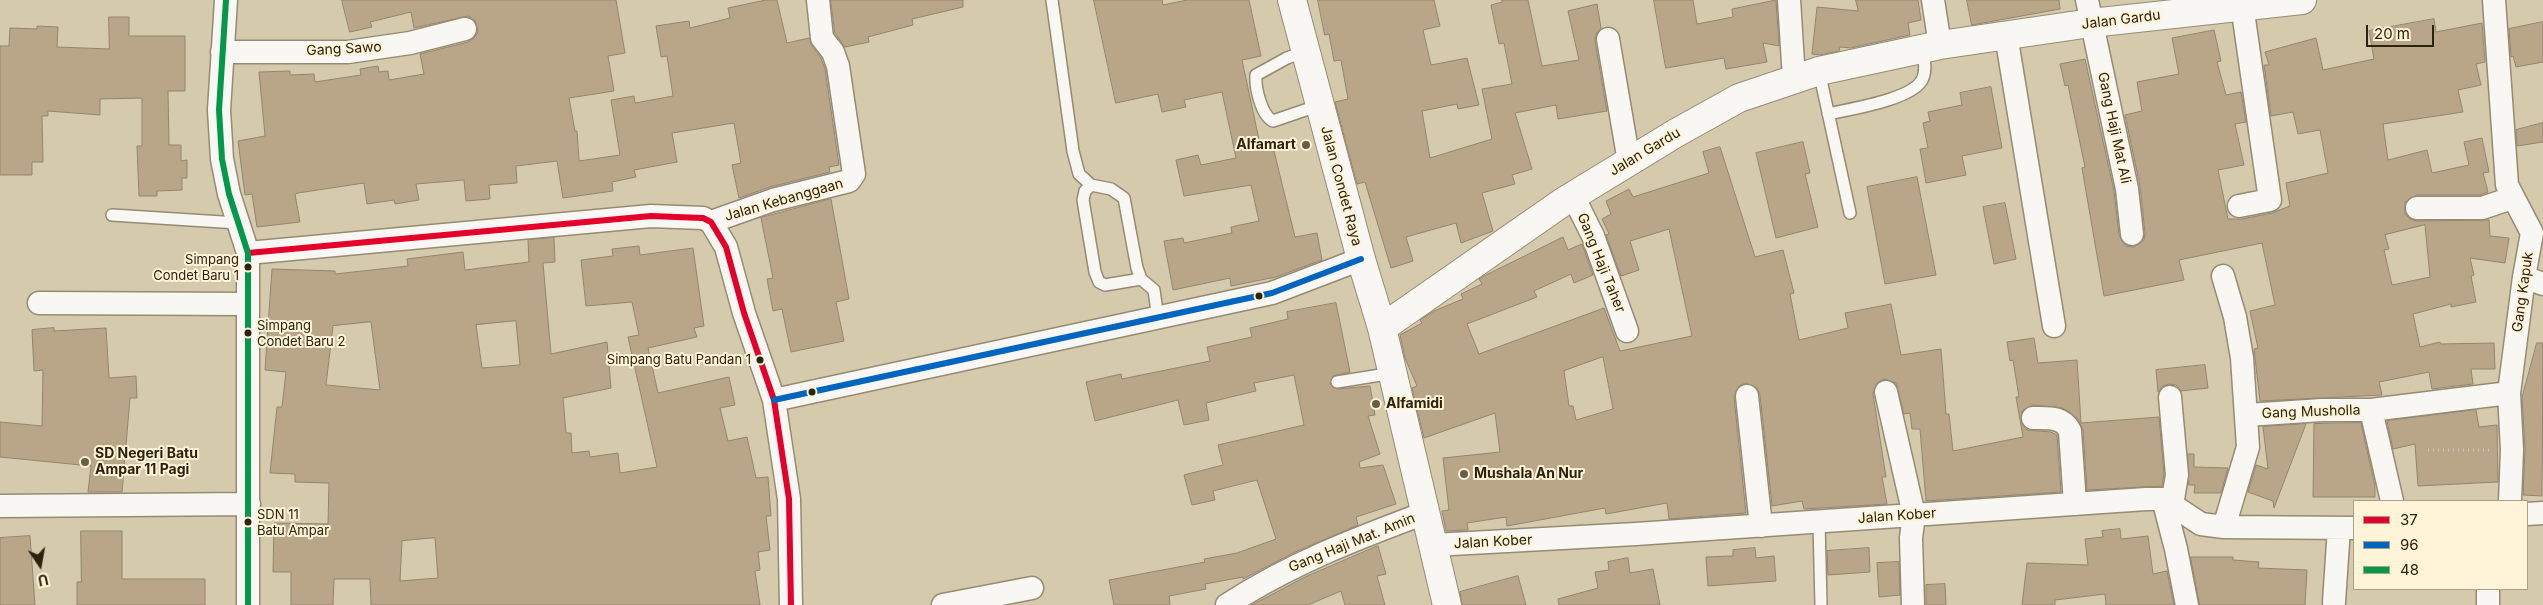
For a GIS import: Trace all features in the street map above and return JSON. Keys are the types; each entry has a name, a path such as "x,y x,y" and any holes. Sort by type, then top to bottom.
{"street":[{"path":"226,0 219,110 222,159 238,223 248,253 246,304 249,504 248,605"},
{"name":"Jalan Kebanggaan","path":"711,222 773,200 849,181 854,174 838,66 833,52 822,38 818,0"},
{"name":"Jalan Condet Raya","path":"1292,0 1361,259 1382,328 1447,605"},
{"path":"1789,0 1794,79"},
{"path":"1932,47 1933,0"},
{"name":"Jalan Gardu","path":"1382,328 1573,196 1739,98 1820,71 1932,47 2006,35 2089,11 2302,0"},
{"name":"Gang Kapuk","path":"2494,0 2507,185 2512,198 2538,231 2533,280 2509,393 2512,450 2510,500"},
{"path":"2228,4 2270,200 2239,206"},
{"name":"Gang Haji Mat Ali","path":"2089,11 2127,189 2132,234"},
{"name":"Gang Sawo","path":"222,52 348,52 410,43 465,29"},
{"path":"2006,35 2054,326"},
{"path":"1608,39 1629,162"},
{"name":"Gang Haji Taher","path":"1573,196 1593,236 1627,331"},
{"path":"2417,208 2482,208 2512,198"},
{"path":"248,253 651,216 703,218 711,222 726,247 744,313 774,400 789,499 791,605"},
{"path":"774,400 1272,293 1361,259"},
{"name":"Gang Musholla","path":"2223,276 2235,317 2242,358 2248,447 2224,527"},
{"path":"39,303 246,304"},
{"path":"1886,392 1914,515 1911,538 1913,605"},
{"path":"2371,410 2509,393"},
{"path":"1747,396 1761,526"},
{"path":"2170,397 2177,474 2167,502 2186,605"},
{"name":"Gang Musholla","path":"2247,415 2322,410 2371,410 2392,500"},
{"path":"2033,418 2061,420 2070,431 2075,504"},
{"path":"2167,502 2201,524 2224,527 2347,528 2334,602"},
{"name":"Jalan Kober","path":"1433,545 1761,526 2075,504 2167,502"},
{"path":"0,506 249,504"},
{"name":"Gang Haji Mat. Amin","path":"1227,605 1262,582 1305,560 1426,513"},
{"path":"2528,514 2543,513"},
{"path":"943,605 1032,588"},
{"path":"2488,590 2488,605"}],"lane":[{"path":"1052,0 1073,151 1079,174 1091,185 1111,189 1124,198 1141,279 1154,290 1158,319"},
{"path":"1828,114 1889,99 1912,89 1922,80 1924,66 1932,47"},
{"path":"1306,51 1287,58 1256,76 1262,105 1268,119 1273,121 1320,105"},
{"path":"1820,71 1850,213"},
{"path":"1091,185 1084,191 1083,200 1094,272 1099,282 1104,285 1141,279"},
{"path":"112,215 238,223"},
{"path":"1337,382 1393,373"},
{"path":"1819,522 1821,605"}],"path":[{"path":"2428,450 2512,450"}],"building":[{"path":"342,0 616,0 625,53 608,56 614,91 569,98 575,131 577,131 579,161 620,155 611,100 634,96 635,103 673,96 667,56 661,57 656,26 689,21 690,28 730,18 728,8 766,0 777,0 787,43 809,38 812,46 821,58 825,69 839,165 829,167 830,172 770,187 739,198 732,165 741,163 734,123 672,133 677,162 634,170 636,177 612,182 613,191 563,198 557,161 516,166 517,183 489,185 490,199 466,201 464,180 416,184 419,200 395,204 394,200 367,204 364,183 298,193 295,194 300,222 257,227 252,194 245,195 238,141 265,136 259,72 290,71 290,75 314,74 315,82 361,75 360,69 378,66 379,72 388,71 389,80 424,74 420,54 468,42 478,32 475,20 468,16 414,28 411,12 370,22 372,27 350,32"},
{"path":"831,0 963,0 963,7 912,19 913,25 868,37 869,42 845,47 835,33"},
{"path":"1094,0 1162,0 1163,5 1187,0 1249,0 1261,56 1242,60 1261,149 1273,147 1295,237 1317,233 1322,260 1276,277 1231,286 1230,278 1173,290 1164,241 1183,238 1184,243 1232,233 1231,227 1259,221 1251,185 1184,196 1176,160 1198,155 1201,165 1236,158 1222,92 1184,100 1186,107 1162,112 1158,94 1116,103"},
{"path":"1318,0 1434,0 1440,26 1423,30 1431,65 1467,58 1479,105 1458,109 1457,104 1422,111 1430,158 1492,139 1482,89 1512,84 1504,43 1499,44 1491,5 1502,2 1502,0 1528,0 1542,66 1579,60 1568,11 1597,4 1601,28 1596,34 1595,41 1607,111 1558,119 1556,105 1515,113 1532,169 1512,175 1515,184 1482,193 1493,231 1461,243 1456,223 1406,237 1413,261 1391,268 1365,182 1357,184 1335,102 1348,99 1341,60 1334,61 1329,34 1325,35"},
{"path":"1654,0 1693,0 1697,24 1733,17 1732,9 1776,0 1779,46 1763,43 1767,62 1726,69 1724,58 1666,68"},
{"path":"1856,0 1918,0 1921,20 1908,23 1910,35 1851,48 1840,47 1839,51 1820,55 1812,54 1817,7 1858,11"},
{"path":"1967,0 2059,0 2060,9 1972,25"},
{"path":"109,17 129,17 129,36 185,36 185,91 168,91 169,145 181,145 181,161 187,160 187,178 182,178 182,190 157,191 157,196 139,196 137,146 142,146 142,98 100,99 100,115 48,111 48,116 42,116 43,162 32,162 32,175 0,175 0,46 9,46 10,28 37,29 37,26 58,27 57,47 109,49"},
{"path":"2434,19 2436,32 2482,23 2485,62 2476,64 2481,85 2458,90 2463,112 2383,124 2388,160 2427,150 2432,173 2469,165 2464,142 2482,138 2489,172 2483,173 2488,192 2480,195 2417,195 2405,202 2405,214 2410,219 2417,221 2489,220 2490,236 2509,238 2505,263 2470,258 2474,275 2471,276 2476,302 2451,307 2451,304 2413,314 2420,347 2440,342 2441,344 2494,343 2495,369 2471,369 2473,384 2432,389 2429,372 2379,382 2382,395 2260,401 2254,349 2258,348 2250,311 2275,305 2262,243 2179,260 2184,280 2104,296 2082,168 2085,167 2068,85 2065,86 2060,64 2085,59 2114,191 2119,235 2126,246 2134,247 2144,240 2145,233 2140,186 2125,115 2142,111 2137,82 2179,74 2172,38 2214,30 2221,61 2217,62 2226,95 2241,92 2246,122 2235,124 2244,165 2218,170 2228,219 2242,219 2272,213 2290,206 2286,183 2328,173 2320,130 2298,134 2293,112 2271,116 2264,65 2269,65 2265,52 2316,38 2323,70 2374,59 2369,31","holes":["2425,225 2430,277 2392,285 2384,250 2389,249 2385,235"]},
{"path":"2543,22 2543,62 2516,67 2513,56 2511,57 2509,29"},
{"path":"1991,87 2002,148 1962,156 1966,175 1926,183 1920,149 1928,148 1923,123 1930,121 1928,112 1962,105 1960,93"},
{"path":"2543,123 2543,142 2517,146 2516,130"},
{"path":"1803,142 1810,173 1805,174 1818,227 1776,238 1756,153"},
{"path":"1720,147 1755,257 1783,250 1794,293 1790,294 1799,340 1848,328 1845,313 1891,304 1901,355 1941,349 1946,414 1949,414 1953,451 2023,437 2016,397 2019,397 2013,360 2010,361 2007,342 2034,338 2038,363 2077,360 2081,423 2159,417 2164,474 2162,486 2087,490 2083,430 2078,419 2063,408 2033,405 2022,411 2022,424 2027,430 2051,432 2057,435 2061,492 1926,501 1920,429 1912,429 1910,413 1904,414 1896,383 1884,379 1877,383 1873,394 1886,477 1882,477 1887,504 1804,509 1802,501 1772,506 1760,395 1757,388 1746,383 1739,386 1734,397 1746,513 1669,519 1667,503 1606,514 1605,508 1507,526 1506,517 1467,523 1468,530 1446,531 1442,511 1449,510 1443,458 1500,452 1495,413 1424,438 1412,388 1417,386 1405,358 1400,335 1422,323 1420,320 1434,311 1463,299 1461,294 1482,284 1479,279 1563,237 1568,250 1582,244 1593,275 1574,283 1571,274 1534,291 1537,297 1467,324 1479,354 1604,308 1620,351 1692,336 1669,229 1630,241 1639,270 1621,276 1606,235 1609,234 1602,219 1611,214 1606,201 1629,189 1633,197 1709,173 1703,152","holes":["1603,357 1613,409 1576,420 1573,406 1569,406 1564,371"]},
{"path":"1917,177 1936,275 1885,284 1867,187"},
{"path":"831,199 849,299 836,302 844,341 791,352 782,309 773,311 767,279 773,278 761,218"},
{"path":"2005,203 2016,259 1994,264 1983,207"},
{"path":"554,238 555,262 543,263 551,354 607,342 611,388 563,398 566,433 571,433 572,453 589,451 590,457 618,453 620,473 657,467 628,337 639,335 632,302 586,306 581,260 613,256 612,249 639,246 640,255 693,248 704,326 694,328 697,337 648,348 658,393 729,377 735,405 720,408 728,441 747,437 756,478 768,477 771,516 766,516 770,550 758,552 760,570 755,571 760,605 371,605 370,579 334,579 333,605 291,605 291,572 273,572 274,523 328,524 329,483 295,482 295,474 270,473 277,407 282,407 286,372 265,370 272,269 335,271 335,274 408,266 407,259 463,252 465,270 529,262 528,240","holes":["516,321 520,365 482,368 476,325","371,322 380,390 326,385 333,326","435,538 438,578 400,581 402,541"]},
{"path":"1336,303 1350,372 1333,376 1330,384 1338,389 1370,386 1375,415 1368,416 1380,454 1359,462 1360,468 1383,465 1396,504 1356,517 1358,525 1293,553 1243,579 1243,577 1205,584 1206,589 1169,596 1170,605 1114,605 1109,580 1205,562 1204,559 1237,553 1276,539 1257,480 1213,491 1215,500 1192,505 1184,475 1223,465 1218,445 1304,425 1294,375 1254,383 1256,391 1206,403 1209,420 1184,425 1178,400 1095,421 1086,382 1121,374 1122,379 1210,361 1207,347 1252,337 1250,328 1288,319 1287,312"},
{"path":"54,328 54,331 106,328 109,378 136,376 137,398 130,398 122,492 88,492 91,466 0,457 0,422 42,426 43,370 34,371 32,330"},
{"path":"2537,343 2543,343 2542,496 2523,495 2525,449 2522,398"},
{"path":"2205,365 2208,388 2181,391 2176,385 2169,384 2163,386 2158,392 2156,370"},
{"path":"2476,410 2479,427 2497,425 2498,482 2418,486 2415,444 2393,449 2387,421"},
{"path":"2361,423 2375,486 2375,497 2313,497 2314,424"},
{"path":"2306,424 2274,508 2273,501 2248,492 2256,465 2268,469 2263,427"},
{"path":"2188,454 2194,454 2194,467 2228,468 2221,493 2194,493 2195,485 2189,485"},
{"path":"2120,529 2121,539 2148,536 2153,574 2167,571 2174,605 2106,605 2105,594 2055,600 2055,605 2022,605 2027,563 2088,565 2085,539 2103,537 2102,531"},
{"path":"81,531 122,531 122,579 205,579 205,605 77,605 77,582 81,582"},
{"path":"30,536 35,605 0,605 0,538"},
{"path":"1378,546 1386,574 1377,576 1385,605 1345,605 1341,591 1308,605 1252,605 1305,577"},
{"path":"1755,548 1756,558 1774,556 1776,581 1708,586 1706,557 1733,556 1733,550"},
{"path":"1869,548 1870,572 1828,575 1827,551"},
{"path":"2191,557 2233,557 2233,560 2259,562 2258,568 2307,570 2305,605 2200,605"},
{"path":"1628,558 1630,573 1653,569 1660,605 1559,605 1558,599 1598,588 1595,572 1609,570 1608,562"},
{"path":"1899,562 1900,595 1879,597 1877,563"},
{"path":"1518,576 1526,605 1462,605 1460,592"},
{"path":"1945,584 1946,605 1926,605 1926,585"}],"transit line":[{"name":"48","path":"226,0 219,110 222,159 229,194 248,253 248,605"},
{"name":"37","path":"248,253 651,216 703,218 711,222 726,247 744,313 774,400 789,499 791,605"},
{"name":"96","path":"774,400 1272,293 1361,259"}],"place":[{"name":"Alfamart","path":"1306,145"},
{"name":"Simpang Condet Baru 1","path":"248,267"},
{"name":"Simpang Condet Baru 2","path":"248,333"},
{"name":"Simpang Batu Pandan 1","path":"760,360"},
{"name":"Alfamidi","path":"1376,404"},
{"name":"SD Negeri Batu Ampar 11 Pagi","path":"85,462"},
{"name":"Mushala An Nur","path":"1464,474"},
{"name":"SDN 11 Batu Ampar","path":"248,522"}]}
